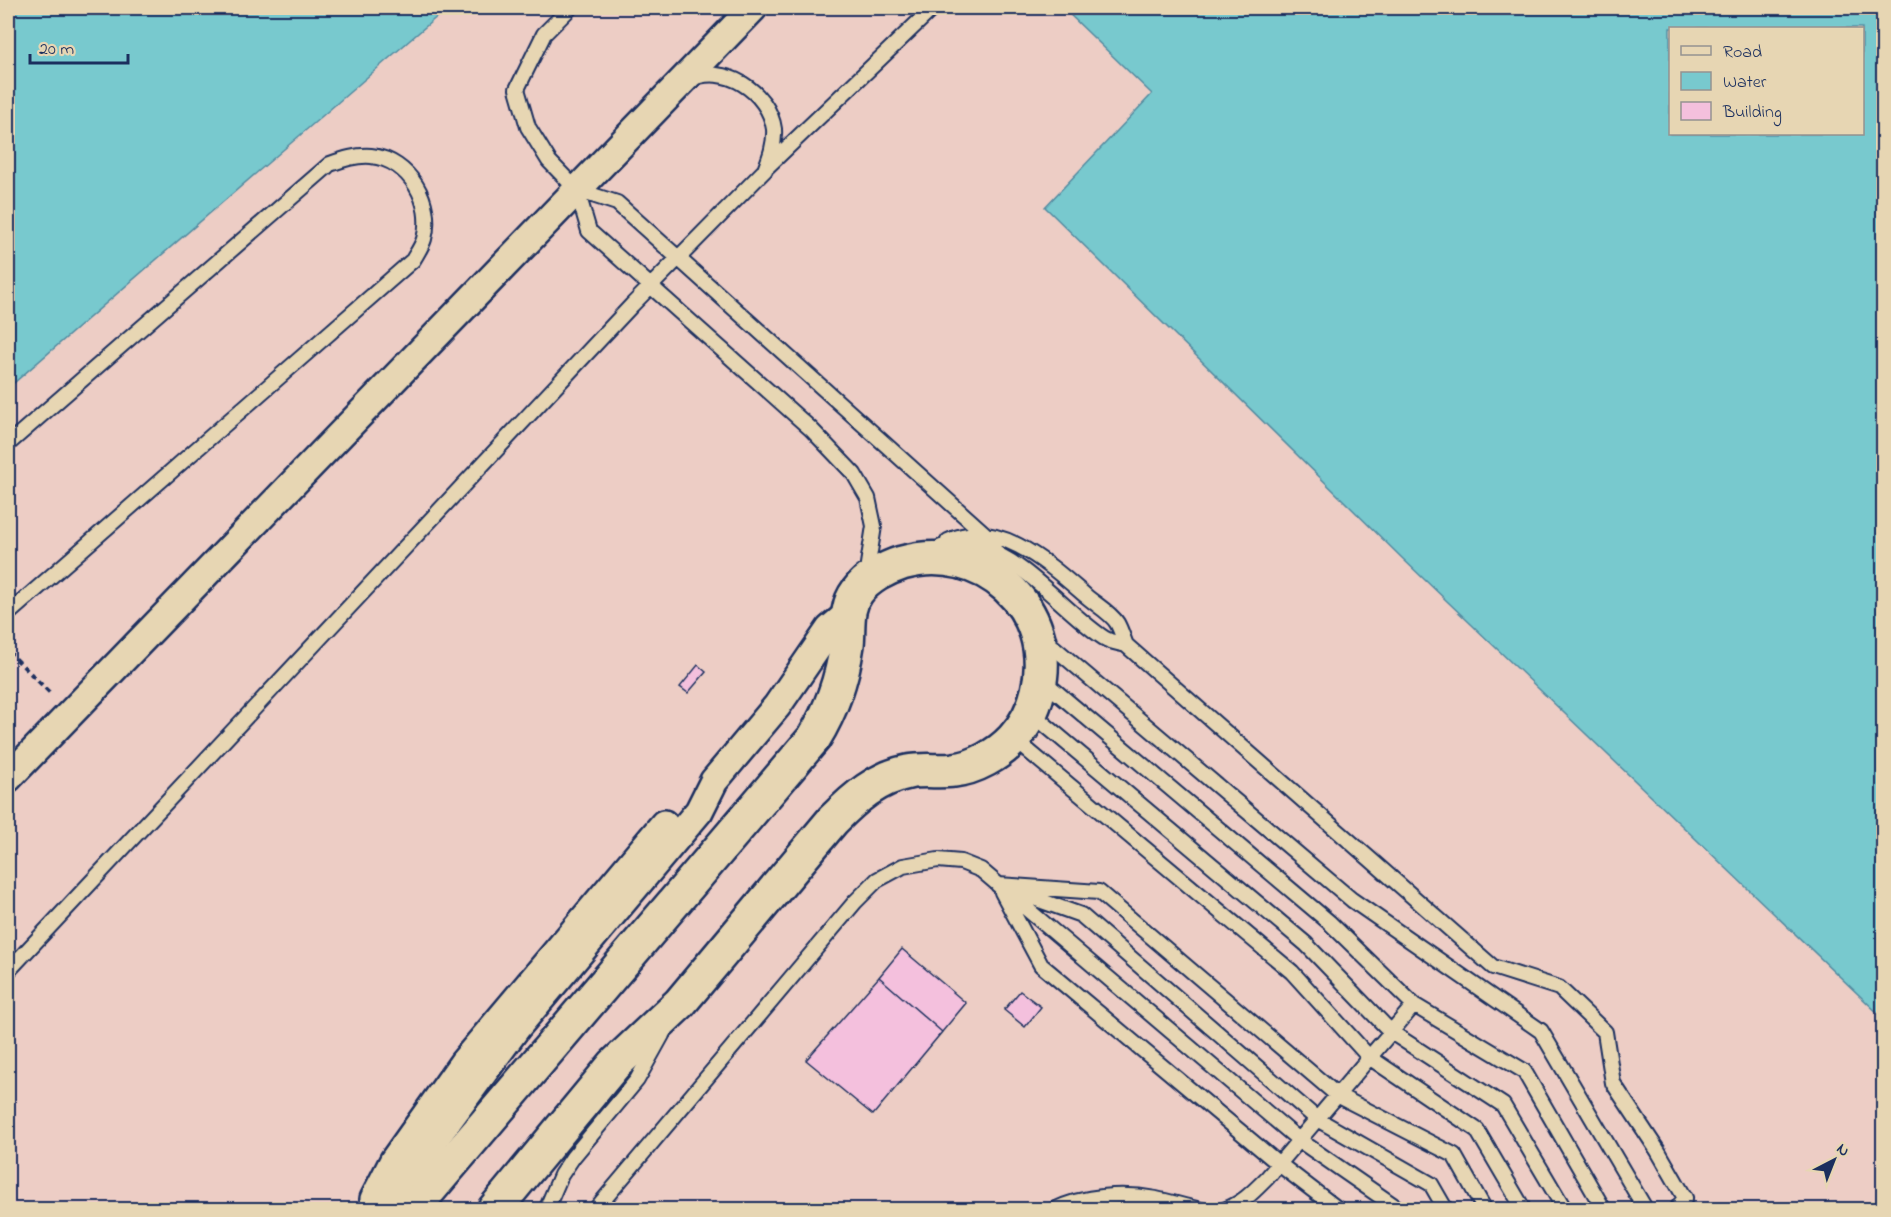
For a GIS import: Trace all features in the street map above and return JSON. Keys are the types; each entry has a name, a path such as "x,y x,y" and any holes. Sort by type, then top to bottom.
{"street":[{"path":"8,778 753,8"},
{"path":"412,1209 814,738 836,695 847,643 850,605 857,591 874,576 925,554 980,568 1000,580 1016,595 1029,614 1042,656 1041,679 1036,700 1022,725 996,753 977,764 955,770 907,772 875,784 855,798 833,820 680,1003 614,1065 494,1209"},
{"path":"376,1209 405,1180 517,1027 699,811 714,781 777,706 830,629 849,613"},
{"path":"368,1209 394,1160 463,1063 687,797 714,781"}],"lane":[{"path":"570,8 544,34 517,89 528,127 549,161 577,190 590,231 811,429 854,474 868,498 874,526 865,584"},
{"path":"8,971 651,286 765,170 933,8"},
{"path":"675,87 694,78 715,75 736,80 754,92 767,108 774,129 773,150 765,170"},
{"path":"8,444 330,164 351,156 373,156 394,164 411,178 422,197 427,218 424,240 413,260 8,614"},
{"path":"577,190 617,203 986,535 998,556 1008,588"},
{"path":"925,554 951,539 968,534 986,535 1014,543 1045,561 1117,622 1126,645"},
{"path":"925,554 959,544 982,548 1036,581 1106,639 1126,645 1493,967 1559,988 1605,1032 1612,1083 1658,1151 1684,1198 1676,1209"},
{"path":"1037,634 1352,900 1541,1031 1646,1209"},
{"path":"1041,679 1329,922 1414,1005 1524,1071 1604,1209"},
{"path":"1022,725 1306,944 1391,1032 1503,1105 1565,1209"},
{"path":"1022,725 1292,972 1369,1058 1478,1130 1524,1209"},
{"path":"595,1209 855,902 877,880 903,866 938,860 961,862 981,870 1299,1140 1400,1209"},
{"path":"998,885 1099,892 1337,1095 1454,1155 1485,1209"},
{"path":"998,885 1081,915 1317,1119 1431,1184 1446,1209"},
{"path":"998,885 1041,965 1279,1164 1339,1209"},
{"path":"546,1209 561,1175 573,1157 637,1080 680,1003"},
{"path":"1224,1209 1249,1197 1414,1005"},
{"path":"1054,1209 1065,1204 1128,1196 1156,1199 1202,1209"}],"path":[{"path":"8,651 70,713"}],"shaded area":[{"path":"447,8 1063,8 1152,93 1046,206 1883,1011 1883,1209 8,1209 8,388"}],"water":[{"path":"8,8 447,8 8,388"},
{"path":"1063,8 1883,8 1883,1018 1403,559 1045,207 1152,94"}],"building":[{"path":"698,665 706,672 688,693 680,687"},
{"path":"902,949 966,1003 942,1032 879,977"},
{"path":"879,977 942,1032 873,1115 806,1060"},
{"path":"1020,991 1041,1007 1025,1027 1004,1010"}]}
